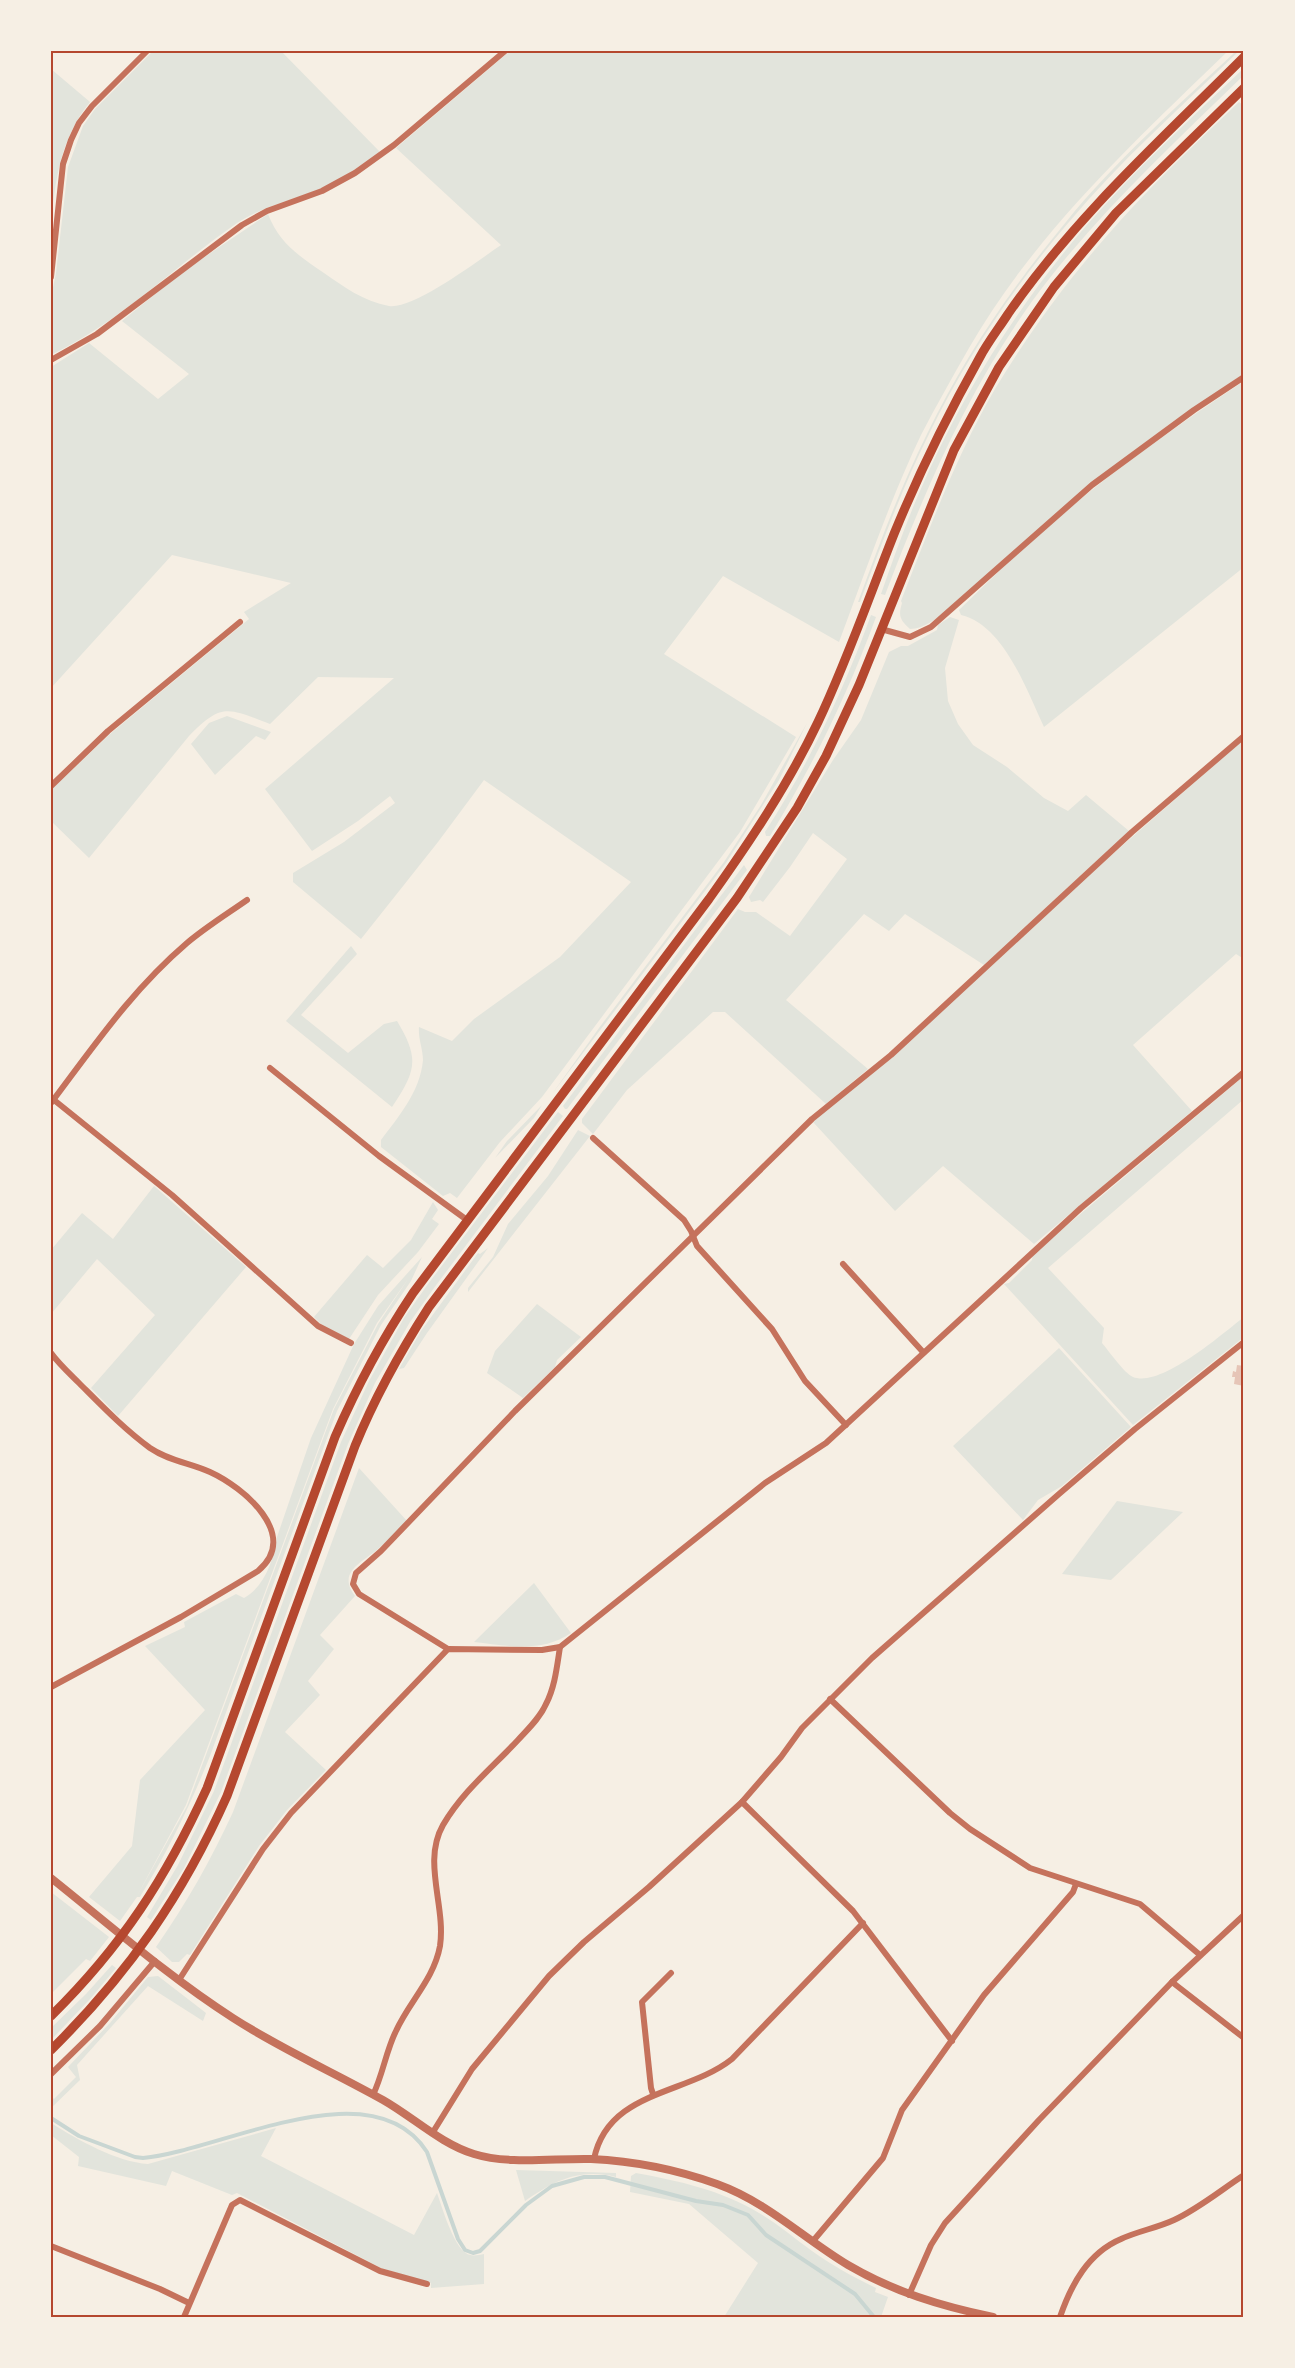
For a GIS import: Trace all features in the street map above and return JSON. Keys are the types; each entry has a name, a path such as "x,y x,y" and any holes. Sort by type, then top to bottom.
{"main road":[{"path":"51,2016 106,1958 152,1893 172,1860 207,1788 335,1437 357,1385 384,1337 413,1293 709,899 749,842 778,795 814,731 839,676 895,533 934,442 982,354 1039,270 1102,197 1244,57"},
{"path":"51,2050 124,1970 169,1906 195,1862 227,1796 355,1446 370,1410 400,1351 429,1307 767,855 797,808 826,756 859,686 954,450 999,367 1054,287 1116,213 1244,88"}],"street":[{"path":"51,277 63,164 71,140 79,123 92,106 147,51"},
{"path":"51,360 98,334 242,225 267,211 322,191 355,173 394,145 505,51"},
{"path":"881,629 910,637 931,627 1092,485 1194,410 1244,377"},
{"path":"51,786 108,731 240,622"},
{"path":"448,1649 433,1637 359,1594 353,1584 356,1573 388,1544 515,1411 812,1119 891,1055 1132,832 1244,736"},
{"path":"247,900 188,943 145,985 106,1027 52,1101 172,1195 318,1326 351,1343"},
{"path":"270,1068 379,1156 467,1220"},
{"path":"179,1980 263,1850 291,1814 448,1649 460,1647 542,1650 560,1647 765,1483 826,1443 1081,1208 1244,1072"},
{"path":"593,1138 684,1220 698,1246 772,1329 805,1381 846,1425"},
{"path":"843,1264 923,1352"},
{"path":"433,2132 472,2069 549,1976 584,1942 649,1887 742,1802 770,1771 802,1728 872,1658 1135,1429 1244,1342"},
{"path":"51,1353 107,1412 138,1439 167,1458 208,1471 233,1486 254,1503 272,1530 272,1551 264,1566 258,1571 181,1617 51,1687"},
{"path":"373,2095 398,2028 430,1974 437,1957 440,1927 434,1856 438,1834 465,1794 504,1755 546,1706 560,1647"},
{"path":"830,1699 969,1829 1030,1868 1140,1904 1200,1955"},
{"path":"742,1802 863,1923 952,2041"},
{"path":"51,1878 179,1980 243,2024 373,2095 465,2151 486,2157 594,2159 652,2167 715,2183 763,2206 846,2264 908,2295 934,2304 993,2317"},
{"path":"813,2241 883,2158 902,2110 984,1995 1073,1892 1076,1884"},
{"path":"908,2295 931,2245 945,2223 1039,2120 1200,1955 1244,1915"},
{"path":"594,2159 604,2133 632,2106 653,2094 678,2087 732,2059 863,1923"},
{"path":"51,2074 100,2026 155,1961"},
{"path":"653,2094 642,2002 671,1973"},
{"path":"1172,1983 1244,2038"},
{"path":"1059,2317 1082,2269 1100,2252 1121,2238 1174,2220 1244,2175"},
{"path":"184,2317 232,2205 240,2200 380,2271 427,2284"},
{"path":"51,2246 151,2285 189,2303"}],"shaded area":[{"path":"153,51 281,51 380,152 330,184 268,208 237,223 124,310 76,342 51,355 51,297 56,273 68,167 83,126 95,109"},
{"path":"510,51 1228,51 1088,190 1055,227 995,306 969,348 909,460 839,642 723,576 664,654 796,737 740,832 542,1097 500,1142 457,1198 450,1193 443,1196 381,1147 381,1140 408,1103 418,1083 423,1060 419,1027 452,1041 474,1019 560,957 631,882 484,780 361,939 293,882 293,873 344,842 395,803 390,796 358,821 312,851 265,789 394,678 318,677 270,724 235,712 218,713 189,736 89,858 51,821 51,790 110,734 249,619 244,612 291,583 172,555 51,688 51,367 89,343 158,399 189,374 122,321 181,273 268,214 284,241 306,261 354,293 389,306 414,300 446,283 478,261 501,245 396,148"},
{"path":"1236,51 1239,51 1109,177 1049,246 1010,297 975,350 919,454 860,602 858,602 899,496 941,405 973,350 1008,297 1046,247 1105,177"},
{"path":"1244,68 1244,75 1107,211 1033,300 1009,335 968,406 932,480 885,595 881,594 909,517 936,456 973,386 1014,320 1061,256 1105,205 1163,145"},
{"path":"51,69 90,102 80,115 66,144 57,175 51,224"},
{"path":"1239,102 1244,106 1244,374 1171,423 1089,485 935,620 910,629 901,618 901,601 968,440 1007,369 1061,292 1105,238 1153,185"},
{"path":"1244,381 1244,567 1044,727 1022,678 1002,645 976,621 961,615 959,610 1034,538 1104,480"},
{"path":"871,615 876,617 829,729 786,809 770,836 766,836 765,832 824,727"},
{"path":"950,617 959,620 945,668 948,701 958,724 973,745 1007,767 1044,798 1068,811 1086,795 1129,831 984,965 905,914 889,931 864,914 786,1000 868,1069 826,1104 725,1012 713,1012 627,1090 593,1134 582,1123 582,1119 738,909 745,912 756,912 790,936 847,859 813,833 763,902 760,900 751,902 749,897 833,760 861,720 889,652 901,646 908,646 937,630 938,625"},
{"path":"227,716 271,732 265,740 256,736 215,775 191,744 209,723"},
{"path":"807,723 779,780 726,863 552,1094 724,862 761,805"},
{"path":"1244,739 1244,959 1236,954 1133,1045 1192,1111 1034,1244 943,1166 895,1211 813,1122 988,969 1059,901"},
{"path":"744,865 747,870 565,1109 563,1106"},
{"path":"351,946 357,954 301,1015 348,1053 384,1024 397,1021 409,1045 412,1065 406,1084 392,1107 286,1021"},
{"path":"1244,1076 1244,1099 1048,1268 1104,1328 1102,1343 1121,1367 1133,1377 1145,1378 1159,1375 1175,1367 1191,1358 1244,1317 1244,1337 1133,1425 1004,1284 1009,1283 1032,1260 1033,1254"},
{"path":"542,1105 534,1118 495,1158 507,1141"},
{"path":"558,1112 563,1116 410,1322 375,1383 348,1444 221,1792 184,1868 151,1920 147,1917 178,1865 214,1791 341,1442 369,1381 404,1318"},
{"path":"578,1130 590,1136 468,1292 468,1288 493,1257 508,1224 548,1176"},
{"path":"154,1186 246,1267 118,1416 91,1388 155,1315 97,1259 51,1314 51,1250 82,1213 113,1239"},
{"path":"433,1202 438,1210 432,1219 439,1224 418,1252 378,1295 349,1339 323,1326 314,1317 367,1255 383,1268 411,1240"},
{"path":"488,1248 404,1368 399,1369 421,1331 478,1253"},
{"path":"422,1257 411,1281 381,1325 337,1411 195,1793 150,1880 140,1897 137,1897 120,1921 89,1897 132,1846 140,1780 205,1710 145,1646 185,1627 184,1622 236,1594 244,1598 262,1580 271,1564 277,1537 311,1438 354,1344 378,1306","holes":["408,1279 378,1324 334,1409 187,1806 137,1896 186,1805 333,1409 377,1323"]},
{"path":"537,1304 581,1337 557,1360 555,1367 523,1398 487,1373 495,1351"},
{"path":"1059,1348 1131,1427 1062,1486 1038,1500 1023,1520 953,1446"},
{"path":"359,1468 407,1521 350,1574 350,1587 355,1596 320,1635 334,1649 308,1681 320,1695 285,1732 326,1770 287,1810 259,1846 190,1955 187,1954 179,1962 172,1962 156,1947 198,1881 233,1812"},
{"path":"1117,1501 1183,1512 1111,1580 1062,1574"},
{"path":"534,1583 571,1633 537,1646 474,1642"},
{"path":"51,1892 109,1937 90,1961 86,1959 51,1994"},
{"path":"112,1965 116,1968 51,2040 51,2028"},
{"path":"158,1976 206,2013 203,2021 148,1986 77,2065 80,2080 51,2108 51,2096 54,2099 76,2077 68,2067 110,2023 148,1977"},
{"path":"51,2123 111,2155 148,2164 276,2128 261,2156 414,2235 437,2193 448,2225 461,2249 470,2255 484,2254 484,2284 431,2288 431,2283 381,2268 237,2193 232,2195 172,2171 166,2186 78,2166 79,2157 51,2135"},
{"path":"516,2170 616,2173 616,2177 579,2175 557,2182 525,2201"},
{"path":"636,2173 715,2192 759,2213 843,2271 876,2288 875,2292 888,2297 881,2317 724,2317 758,2263 689,2204 630,2192 631,2176"}],"building":[{"path":"1237,1365 1244,1366 1244,1386 1234,1384 1235,1377 1232,1377"}],"waterway":[{"path":"51,2118 79,2136 143,2158 175,2152 294,2120 334,2114 370,2116 402,2127 427,2152 458,2239 465,2250 473,2253 480,2251 526,2205 552,2186 584,2177 605,2177 696,2201 723,2205 748,2215 766,2235 855,2294 874,2317"}]}
